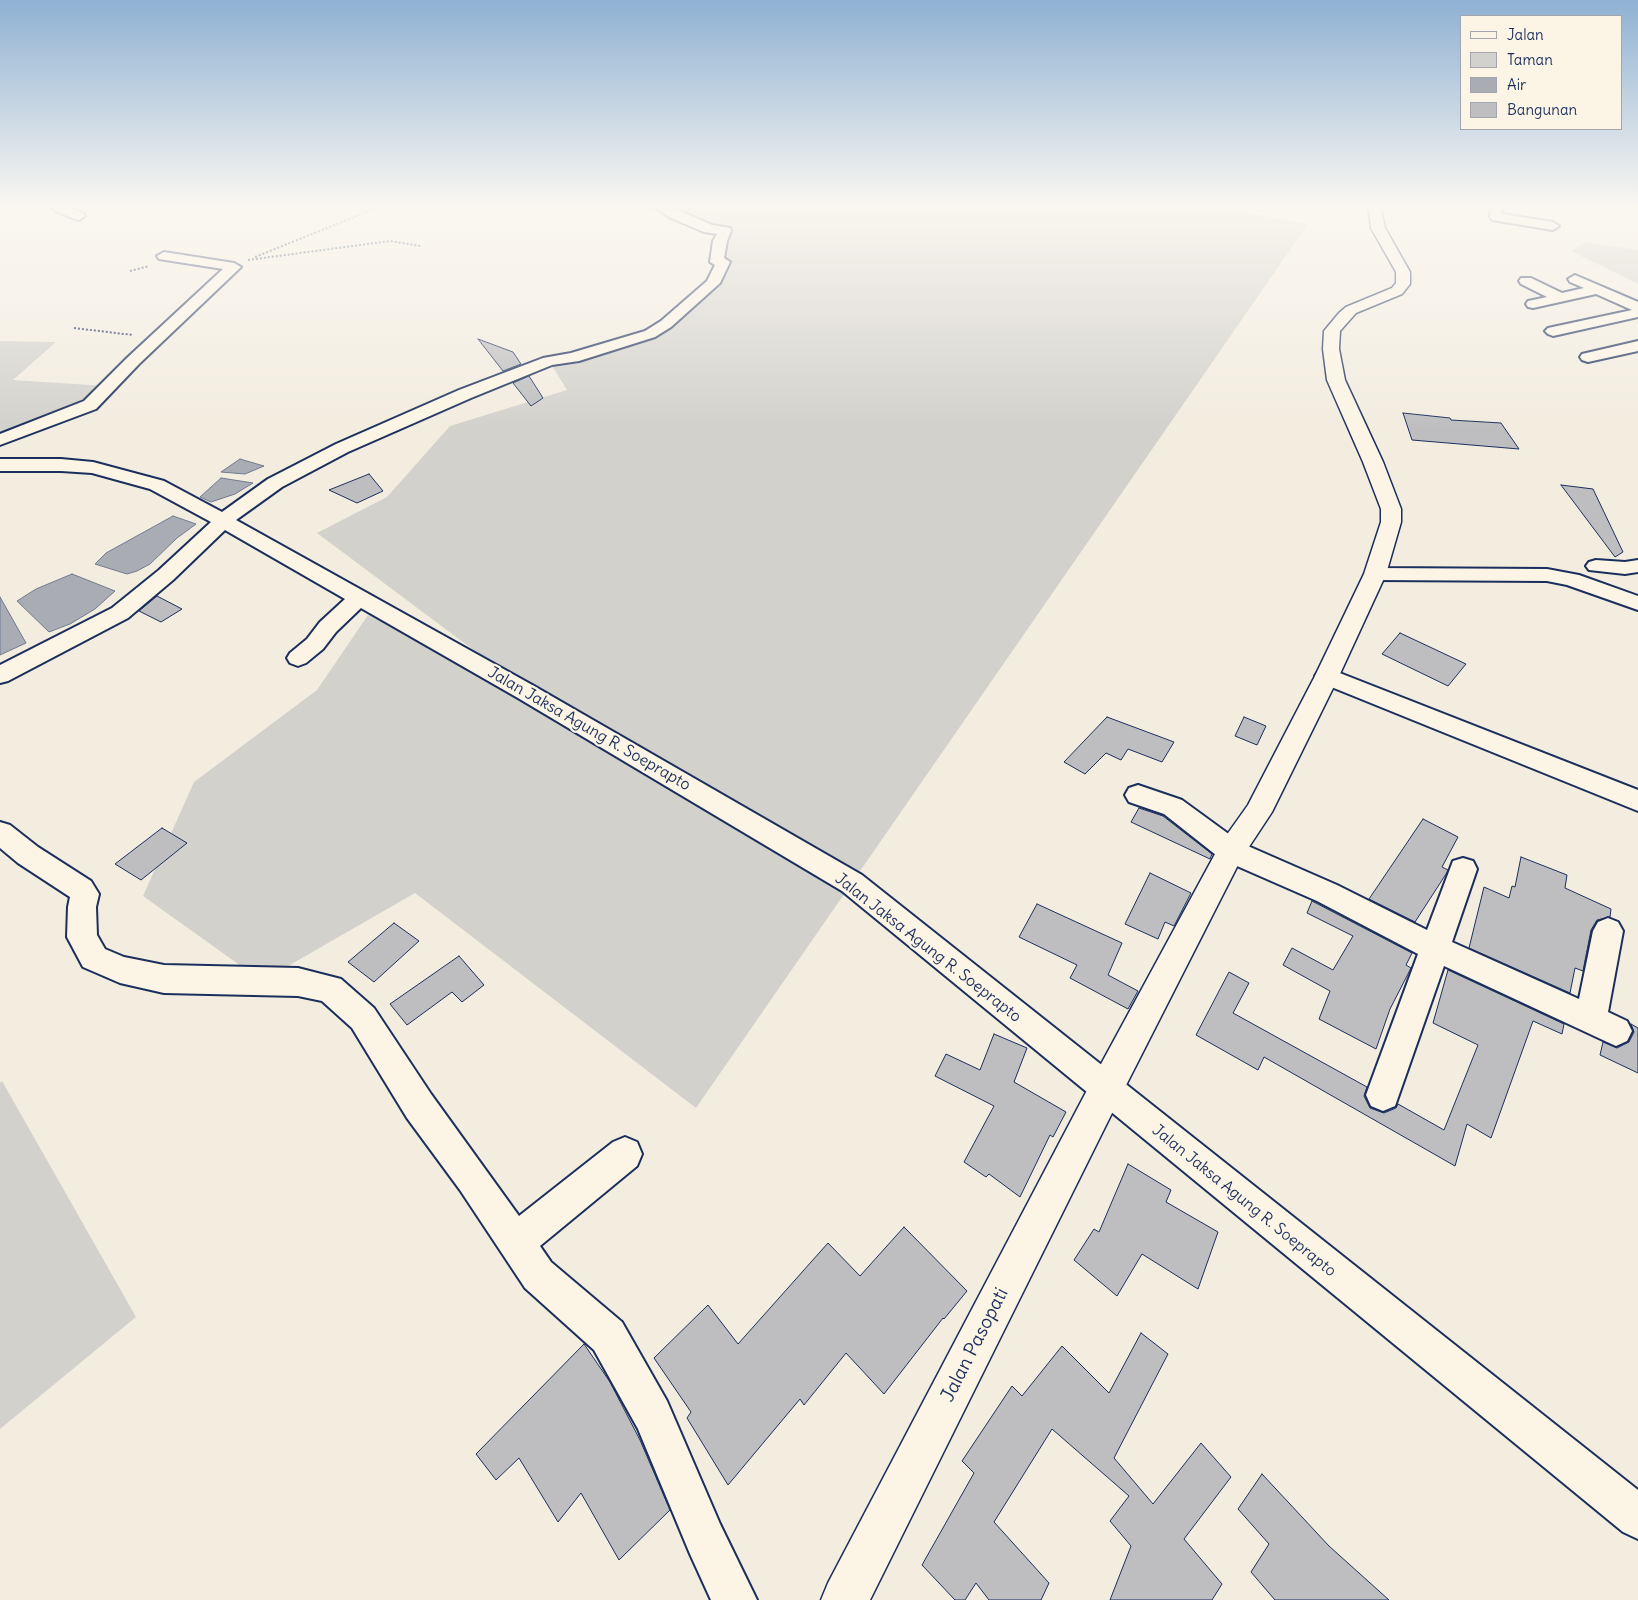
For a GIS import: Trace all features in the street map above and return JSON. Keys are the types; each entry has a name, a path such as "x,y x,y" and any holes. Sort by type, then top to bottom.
{"main road":[{"name":"Jalan Pasopati","path":"844,1600 1106,1089 1232,851 1258,812 1327,676 1375,574 1391,522 1391,509 1373,462 1336,380 1331,349 1332,331 1351,310 1397,291 1403,284 1403,280"}],"street":[{"path":"0,440 90,405 221,280"},
{"path":"0,675 120,613 166,575 224,520 252,497 275,482 342,448 427,409 549,361 573,358 650,334 666,324 715,280"},
{"path":"1577,280 1638,307"},
{"path":"1526,281 1561,298"},
{"path":"1533,304 1598,289"},
{"path":"1553,331 1638,313"},
{"path":"1588,357 1638,346"},
{"name":"Jalan Jaksa Agung R. Soeprapto","path":"0,465 61,465 93,468 157,485 224,520 535,697 852,883 1638,1518"},
{"path":"1596,566 1625,568 1638,566"},
{"path":"1375,574 1547,575 1572,580 1638,603"},
{"path":"298,658 315,644 328,627 360,597"},
{"path":"1327,676 1638,801"},
{"path":"1138,795 1173,807 1232,851 1327,893 1434,948 1603,1025 1608,931"},
{"path":"0,833 28,855 81,888 85,894 82,907 82,937 94,958 120,970 164,979 298,982 330,989 364,1018 419,1106 472,1178 538,1275 608,1336 653,1415 705,1539 734,1600"},
{"path":"1383,1095 1463,868"},
{"path":"516,1242 625,1154"}],"path":[{"path":"74,328 139,335 164,334"}],"green space":[{"path":"714,280 1269,280 696,1108 415,893 262,981 143,896 194,782 317,690 368,615 519,684 317,533 387,497 450,426 567,390 549,361 666,324 713,283"},
{"path":"1629,280 1638,280 1638,284"},
{"path":"0,341 56,342 13,380 106,386 89,404 0,438"},
{"path":"2,1081 136,1317 0,1429 0,1083"}],"water":[{"path":"240,459 264,466 245,474 221,472"},
{"path":"221,478 253,483 235,494 211,502 200,497"},
{"path":"173,516 196,524 177,538 150,564 127,574 95,564 106,553"},
{"path":"72,574 115,591 95,609 70,624 49,632 17,601 36,589"},
{"path":"0,597 26,643 0,655"}],"building":[{"path":"478,339 513,352 521,364 503,371"},
{"path":"529,376 543,398 531,406 513,383"},
{"path":"1403,413 1450,418 1451,420 1501,423 1519,449 1412,440"},
{"path":"369,474 383,491 357,503 329,490"},
{"path":"1561,485 1593,489 1623,552 1615,557"},
{"path":"157,596 182,609 161,622 139,611"},
{"path":"1400,633 1466,664 1448,686 1382,654"},
{"path":"1107,717 1174,742 1162,762 1128,749 1121,760 1106,753 1085,774 1064,762"},
{"path":"1244,717 1266,726 1257,745 1235,736"},
{"path":"1139,808 1163,816 1212,854 1210,859 1131,822"},
{"path":"1423,819 1458,837 1442,867 1448,870 1446,874 1415,922 1369,899"},
{"path":"162,828 187,843 141,880 115,864"},
{"path":"1521,857 1567,875 1565,888 1611,909 1610,917 1597,920 1591,930 1583,971 1575,968 1570,993 1469,948 1484,887 1509,898 1512,886 1515,887"},
{"path":"1150,873 1191,893 1174,926 1165,922 1158,939 1125,924"},
{"path":"1312,901 1412,953 1406,965 1411,968 1390,1009 1376,1049 1319,1019 1330,991 1283,965 1292,948 1333,970 1353,936 1307,913"},
{"path":"1037,904 1122,943 1108,975 1138,991 1128,1009 1070,978 1077,965 1019,937"},
{"path":"394,923 419,941 374,982 348,962"},
{"path":"459,956 484,985 462,1002 452,992 407,1025 390,1004"},
{"path":"1448,970 1564,1024 1562,1034 1533,1021 1491,1138 1467,1124 1455,1166 1264,1057 1258,1070 1196,1035 1229,972 1249,983 1233,1013 1367,1087 1364,1096 1370,1108 1384,1113 1396,1108 1398,1104 1444,1130 1478,1045 1433,1023"},
{"path":"1631,1024 1638,1028 1638,1073 1600,1055 1603,1042 1617,1048 1629,1042 1634,1032"},
{"path":"994,1034 1027,1048 1014,1082 1066,1112 1053,1137 1050,1135 1020,1197 989,1174 986,1177 964,1162 994,1106 935,1076 946,1054 980,1070"},
{"path":"1128,1164 1171,1190 1166,1202 1218,1232 1198,1289 1142,1254 1117,1296 1074,1260 1094,1229 1099,1232"},
{"path":"904,1227 967,1291 943,1318 884,1394 846,1353 804,1405 800,1399 728,1485 687,1418 691,1412 654,1358 708,1305 738,1344 828,1243 860,1276"},
{"path":"1141,1333 1168,1354 1114,1458 1153,1504 1201,1443 1231,1477 1184,1539 1222,1584 1212,1600 1110,1600 1131,1546 1110,1521 1129,1496 1052,1429 994,1522 1049,1583 1041,1600 989,1600 976,1583 965,1600 955,1600 922,1565 974,1473 962,1461 1012,1386 1022,1396 1062,1346 1109,1393"},
{"path":"584,1344 610,1382 640,1440 670,1510 619,1560 581,1493 558,1522 519,1458 496,1480 476,1454"},
{"path":"1262,1474 1329,1546 1389,1600 1275,1600 1251,1572 1269,1544 1238,1509"}]}
